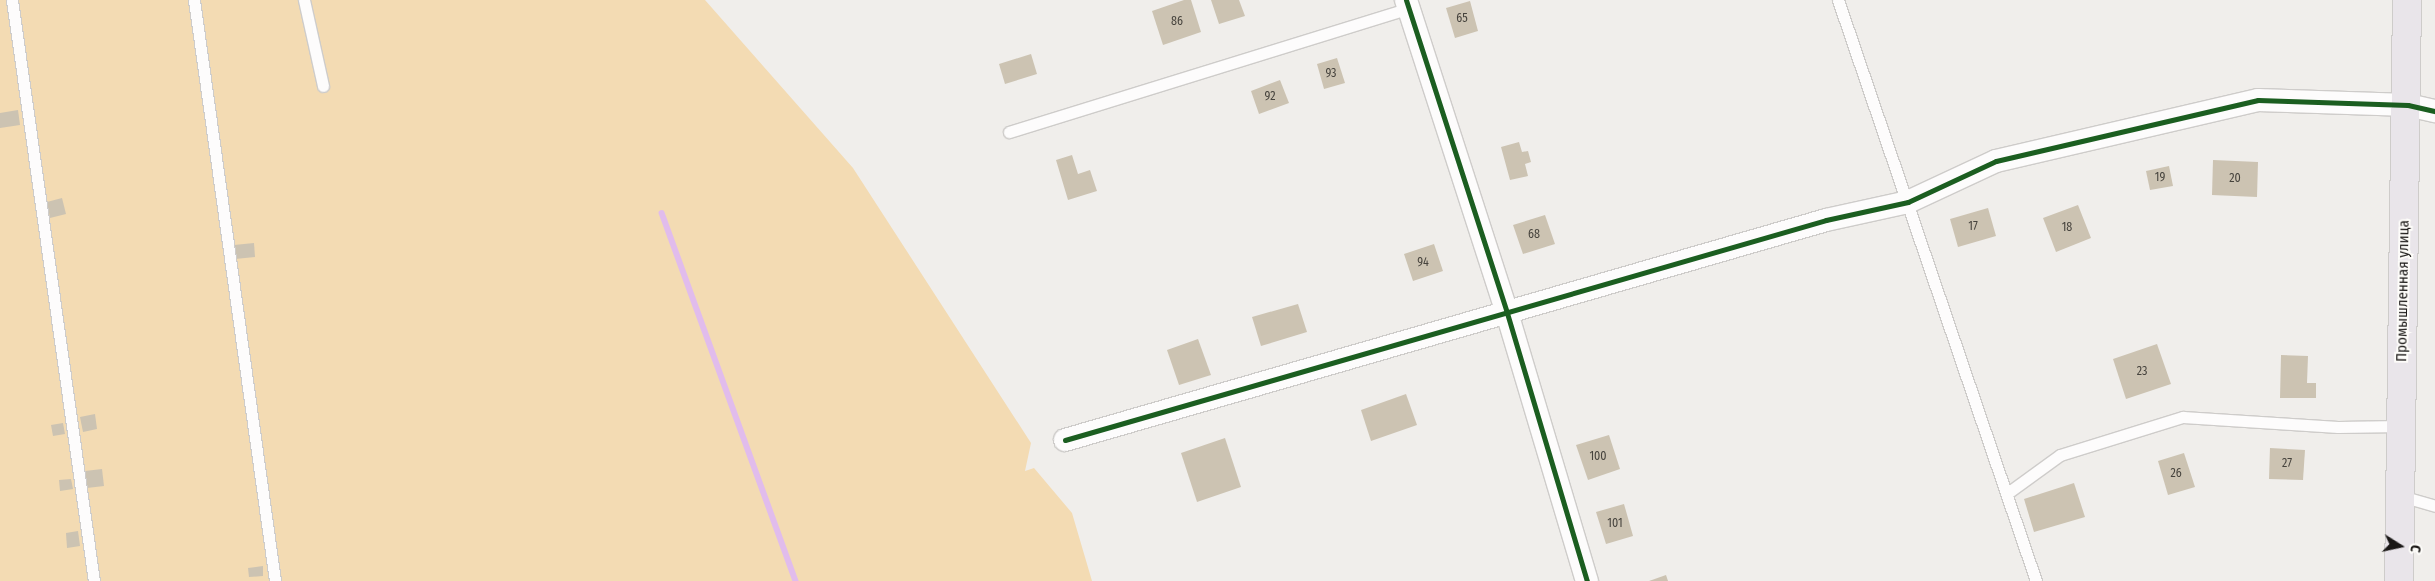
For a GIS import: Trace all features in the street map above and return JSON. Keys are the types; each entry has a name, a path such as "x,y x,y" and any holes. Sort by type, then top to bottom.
{"main road":[{"name":"Промышленная улица","path":"2399,581 2400,426 2408,105 2407,0"}],"street":[{"path":"1408,4 1507,312 1587,581"},
{"path":"1065,440 1826,220 1908,202 1996,161 2258,100 2408,105 2435,111"}],"lane":[{"path":"12,0 94,581"},
{"path":"194,0 275,581"},
{"path":"304,0 323,86"},
{"path":"1838,0 2009,492 2036,581"},
{"path":"1009,132 1408,4"},
{"path":"2009,492 2060,455 2183,416 2338,427 2400,426"},
{"path":"2401,496 2435,506"}],"shaded area":[{"path":"0,0 705,0 853,168 1031,443 1025,471 1034,468 1072,513 1092,581 0,581"}],"building":[{"path":"1184,0 1191,0 1201,32 1163,45 1152,11"},
{"path":"1211,0 1239,0 1245,16 1219,24"},
{"path":"1470,1 1478,31 1455,38 1446,8"},
{"path":"1031,54 1037,74 1005,84 999,64"},
{"path":"1337,58 1345,83 1324,89 1317,64"},
{"path":"1280,80 1289,103 1259,114 1251,91"},
{"path":"18,110 20,125 0,128 0,113"},
{"path":"1519,142 1522,152 1528,151 1531,162 1525,164 1528,176 1510,180 1501,147"},
{"path":"1072,155 1078,174 1090,170 1097,191 1068,200 1056,160"},
{"path":"2213,160 2258,162 2257,197 2212,195"},
{"path":"2169,166 2173,186 2150,190 2146,171"},
{"path":"62,198 66,214 50,218 47,202"},
{"path":"2078,205 2091,238 2056,252 2043,218"},
{"path":"1988,208 1996,236 1958,247 1950,219"},
{"path":"1545,215 1555,244 1523,254 1513,225"},
{"path":"254,243 255,257 235,259 234,245"},
{"path":"1434,244 1443,271 1413,281 1404,254"},
{"path":"1298,304 1307,332 1261,346 1252,317"},
{"path":"1198,339 1211,375 1179,385 1167,350"},
{"path":"2157,344 2171,384 2126,399 2113,359"},
{"path":"2281,355 2308,356 2307,383 2316,383 2316,398 2280,398"},
{"path":"1406,394 1417,425 1371,441 1361,410"},
{"path":"95,414 97,429 83,432 80,417"},
{"path":"63,423 65,434 53,436 51,425"},
{"path":"1609,435 1620,469 1588,480 1576,445"},
{"path":"1225,438 1241,487 1197,502 1181,453"},
{"path":"2270,448 2305,450 2303,480 2269,479"},
{"path":"2184,453 2195,487 2168,495 2158,461"},
{"path":"102,469 104,486 87,488 85,471"},
{"path":"71,479 73,489 60,491 59,480"},
{"path":"2074,483 2085,517 2034,532 2024,499"},
{"path":"1624,504 1633,536 1606,544 1596,512"},
{"path":"78,531 80,546 67,548 66,533"},
{"path":"263,566 263,576 249,577 248,568"},
{"path":"1666,575 1668,581 1649,581"}],"waterway":[{"path":"662,213 796,581"}],"cycle path":[{"path":"1406,0 1507,313 1587,581"},
{"path":"1065,440 1826,220 1908,202 1996,161 2258,100 2408,105 2435,111"}]}
